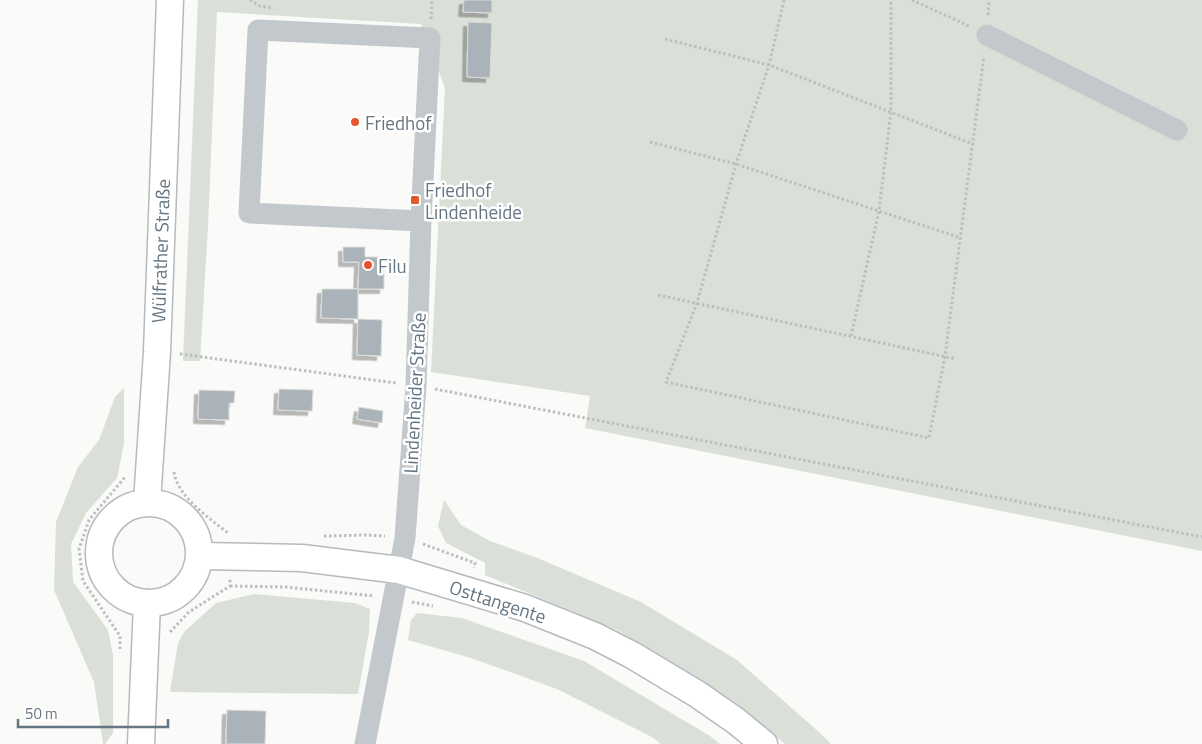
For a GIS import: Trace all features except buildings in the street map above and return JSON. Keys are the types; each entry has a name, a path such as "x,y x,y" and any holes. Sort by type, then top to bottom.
{"main road":[{"name":"Wülfrather Straße","path":"147,502 156,352 170,0"},
{"path":"147,502 164,504 179,512 191,524 198,539 200,556 196,571 188,585 177,595 164,601 147,603 131,600 116,592 105,578 99,562 99,545 104,528 115,514 130,506 147,502"},
{"name":"Osttangente","path":"200,556 302,558 399,570 525,608 602,640 632,655 697,694 736,721 764,744"},
{"path":"141,744 147,603"}],"street":[{"name":"Lindenheider Straße","path":"365,744 405,538 416,386 421,221 430,38 258,30 249,213 421,221"},
{"path":"987,35 1177,130"}],"path":[{"path":"250,0 260,6 276,9"},
{"path":"784,0 769,65 736,164 696,303 666,382 928,438 945,356 987,35 912,0"},
{"path":"851,336 879,211 891,112 891,0"},
{"path":"664,39 769,65 973,144"},
{"path":"650,142 736,164 961,238"},
{"path":"658,296 956,359"},
{"path":"156,352 416,386 1202,537"},
{"path":"174,465 174,474 180,489 204,514 229,534 230,586"},
{"path":"120,656 120,636 83,581 79,549 89,520 128,474"},
{"path":"167,635 189,612 230,586 286,587 394,598 433,606"}],"shaded area":[{"path":"198,0 1202,0 1202,551 585,428 590,396 431,372 445,88 421,24 217,12 200,361 183,361"},
{"path":"124,388 124,444 117,478 86,513 71,544 73,582 108,630 113,655 113,733 103,744 94,682 54,590 56,522 78,467 99,440 115,397"},
{"path":"444,500 461,525 490,541 535,557 641,602 737,660 831,744 785,744 733,701 615,629 485,575 485,563 446,543 438,526"},
{"path":"254,594 355,603 370,609 369,632 358,694 170,692 178,643 184,632 216,603"},
{"path":"417,613 462,618 584,661 710,736 720,744 661,744 652,737 557,689 471,658 408,640 411,620"}],"place":[{"name":"Friedhof","path":"355,122"},
{"name":"Friedhof Lindenheide","path":"415,200"},
{"name":"Filu","path":"368,265"}]}
